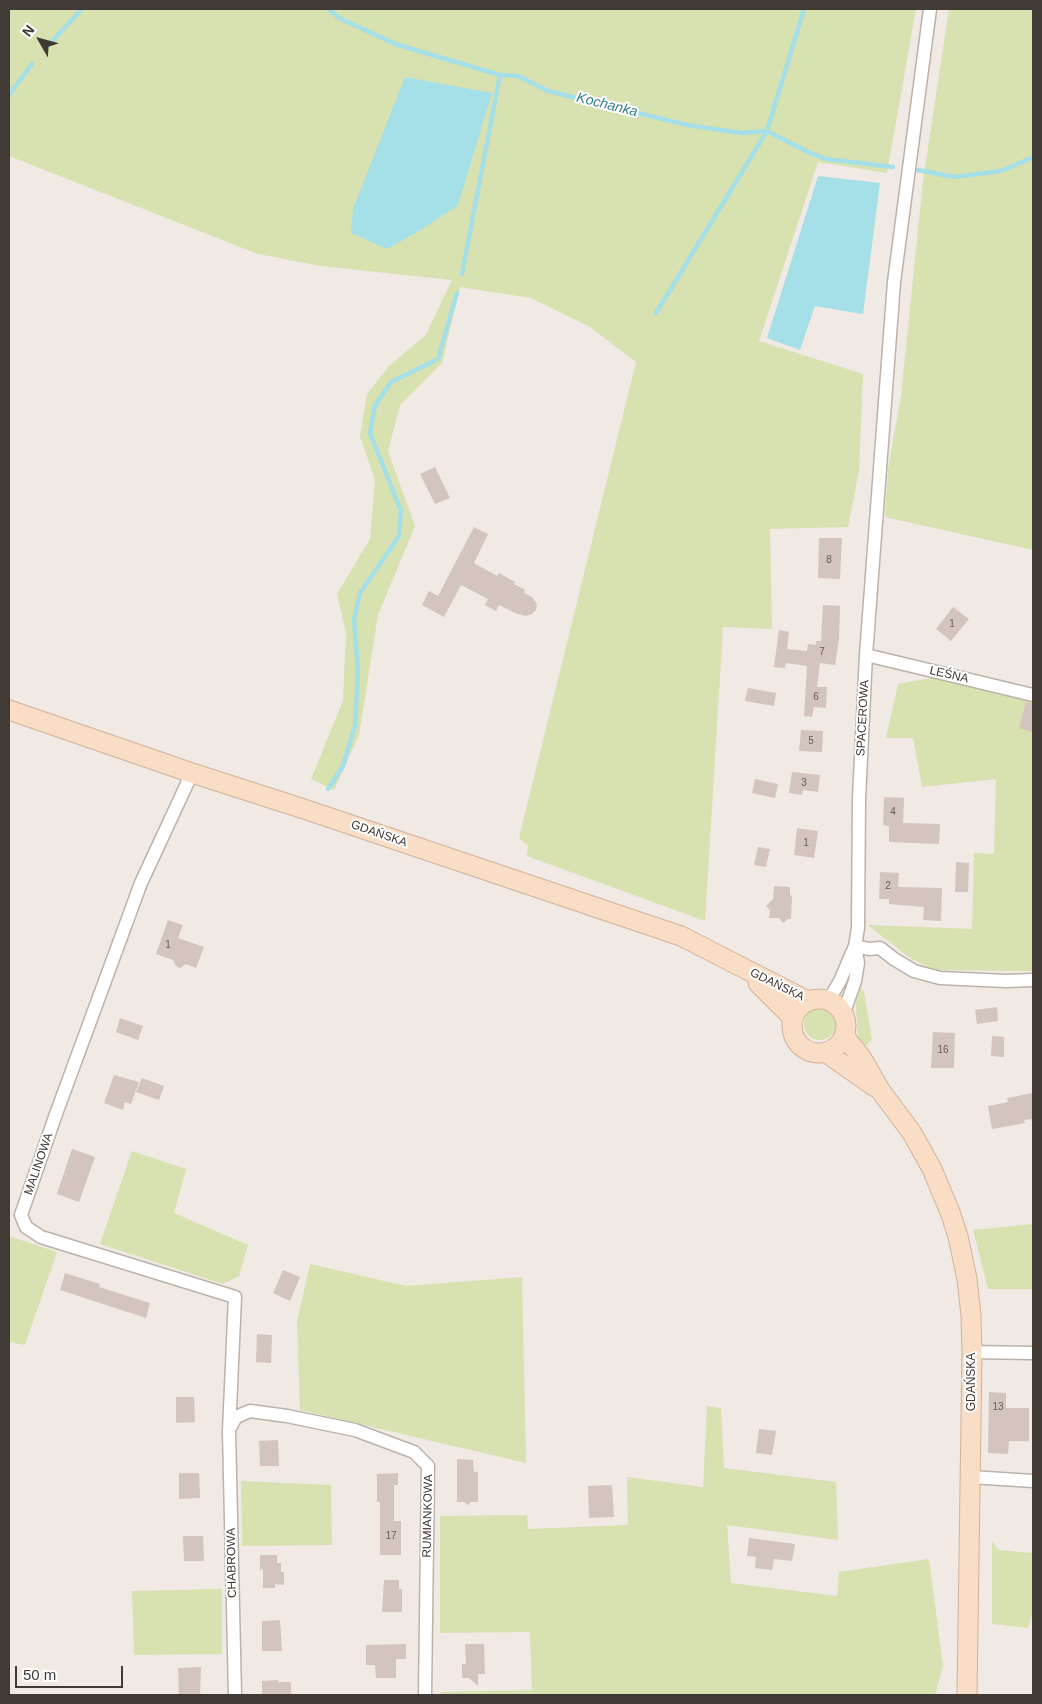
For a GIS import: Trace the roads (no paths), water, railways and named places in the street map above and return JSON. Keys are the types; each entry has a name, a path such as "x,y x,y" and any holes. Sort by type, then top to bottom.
{"main road":[{"name":"GDAŃSKA","path":"9,710 681,936 808,1001"},
{"name":"GDAŃSKA","path":"745,969 793,1018"},
{"path":"818,999 828,1001 837,1006 843,1015 846,1028 844,1036 836,1046 825,1052 813,1052 803,1048 796,1040 792,1029 793,1018 799,1008 808,1001 818,999"},
{"name":"GDAŃSKA","path":"844,1036 861,1057 880,1090 902,1118 921,1149 950,1212 958,1236 967,1279 971,1315 972,1352 967,1695"},
{"name":"GDAŃSKA","path":"825,1052 880,1090"}],"street":[{"name":"SPACEROWA","path":"828,1001 840,981 855,946 858,928 859,799 866,655 894,282 930,9"},
{"name":"LEŚNA","path":"866,655 1033,695"},
{"name":"MALINOWA","path":"192,773 141,883 21,1215 26,1227 41,1238 234,1297 229,1431"},
{"name":"SPACEROWA","path":"843,1015 855,981 858,963 855,946"},
{"path":"855,946 869,949 880,948 914,971 940,978 1006,981 1033,980"},
{"path":"972,1352 1033,1353"},
{"name":"RUMIANKOWA","path":"229,1431 236,1417 250,1411 287,1416 355,1430 414,1452 428,1466 425,1695"},
{"name":"CHABROWA","path":"229,1431 235,1695"},
{"path":"971,1477 1033,1481"}],"water":[{"path":"405,77 492,93 458,205 421,230 387,249 351,233 353,209"},
{"path":"818,176 880,183 863,314 815,306 800,350 767,338"}],"waterway":[{"path":"45,49 82,9"},
{"name":"Kochanka","path":"329,9 339,18 395,44 500,75 518,76 548,91 687,125 742,133 767,131 826,159 893,167"},
{"path":"656,313 767,131 804,9"},
{"path":"9,95 32,64"},
{"path":"462,274 500,75"},
{"name":"Kochanka","path":"918,170 955,177 1001,171 1033,157"},
{"path":"328,789 343,766 355,726 358,670 354,620 360,593 399,536 401,511 370,433 375,406 391,382 438,359 457,293"}]}
